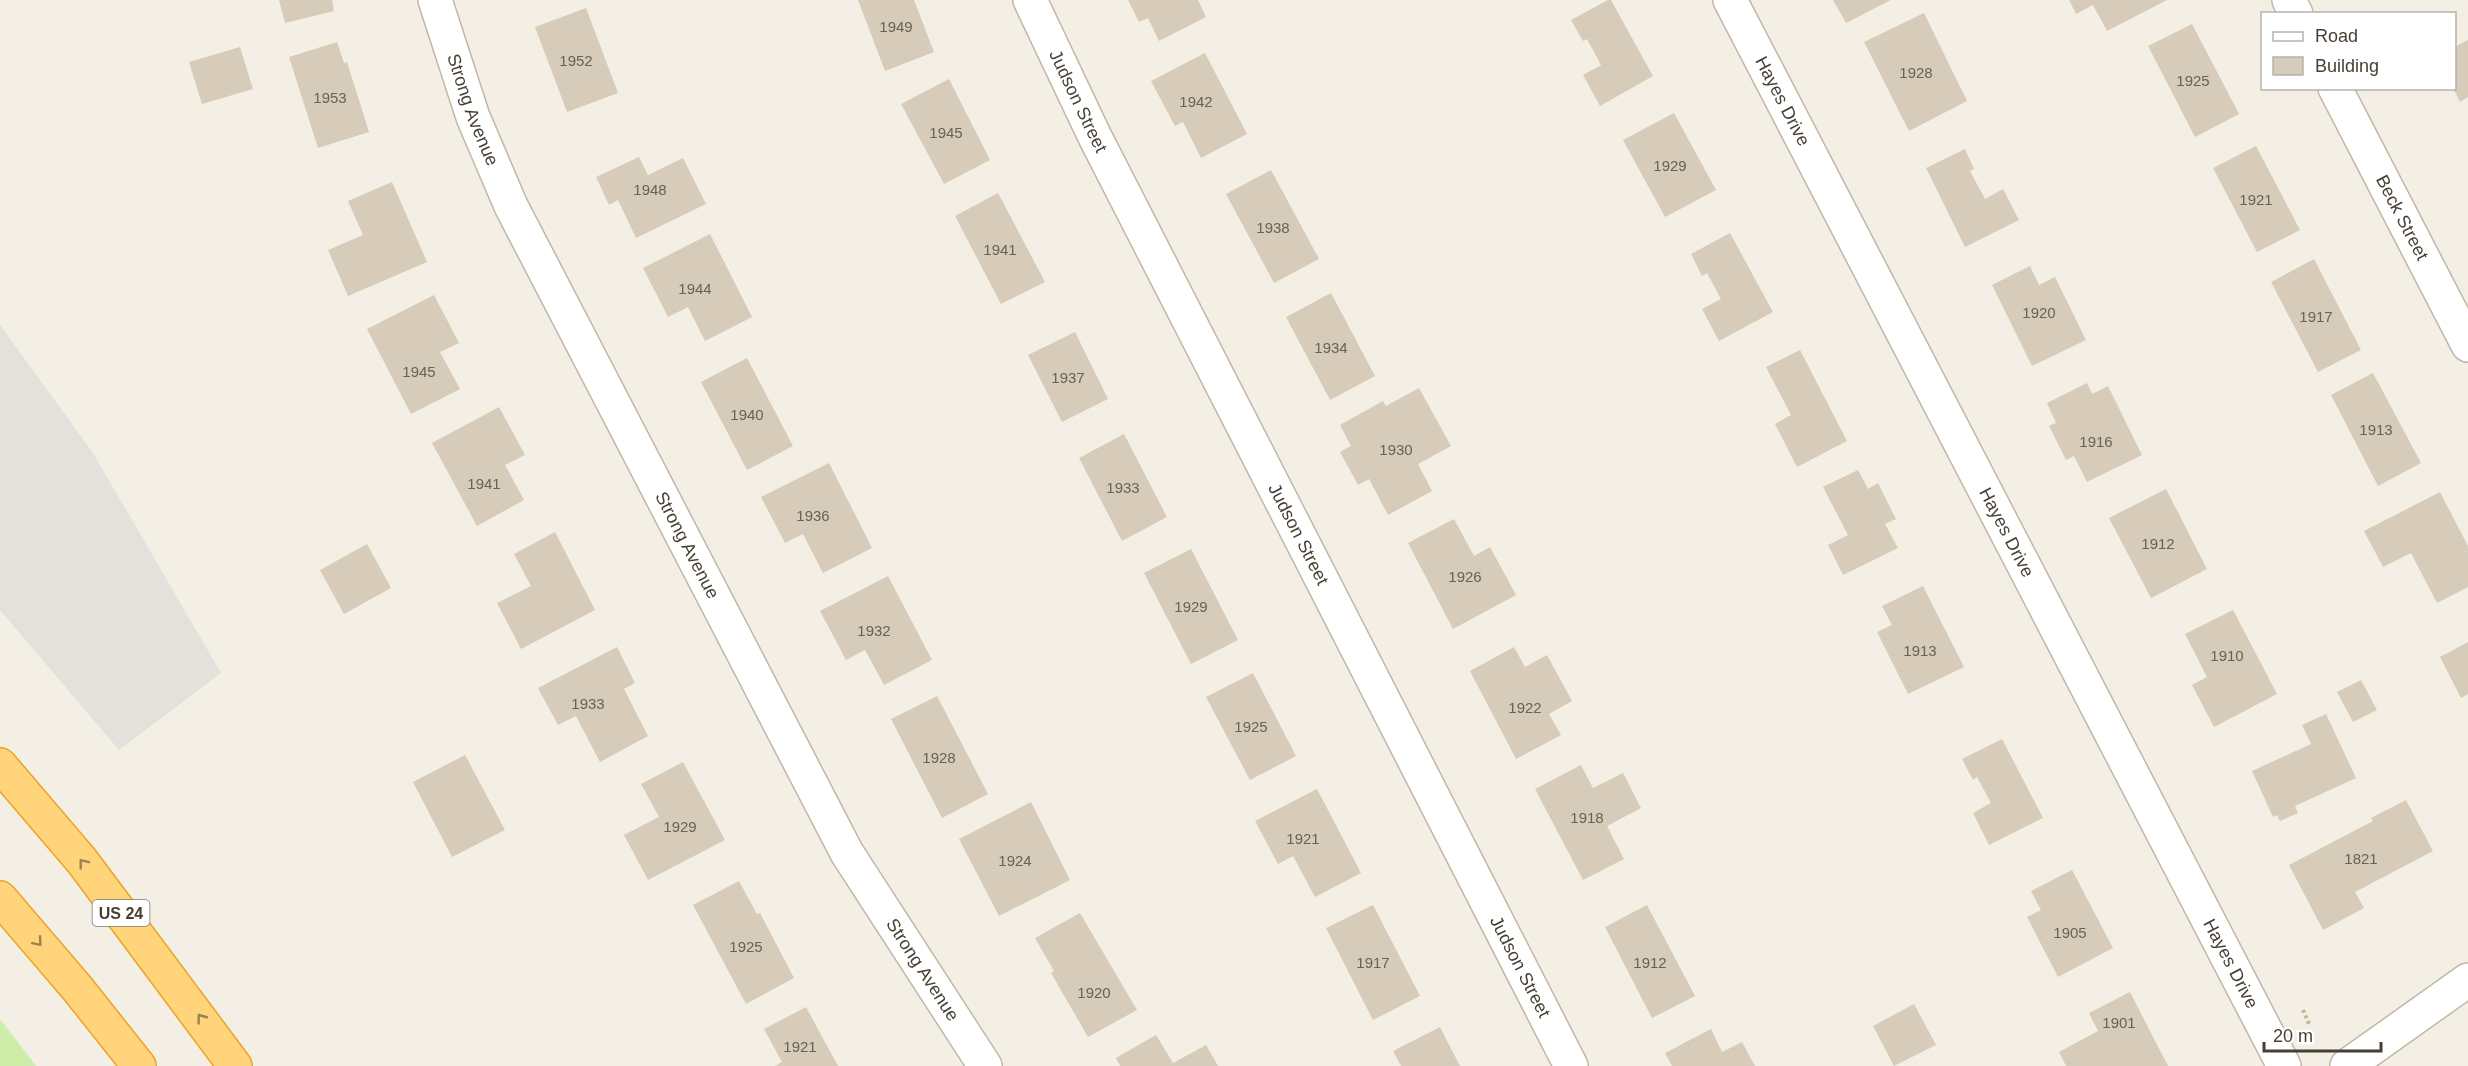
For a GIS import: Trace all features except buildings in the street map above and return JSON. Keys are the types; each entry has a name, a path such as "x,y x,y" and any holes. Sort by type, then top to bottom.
{"highway":[{"name":"US 24","path":"0,765 82,861 235,1066"},
{"path":"0,898 77,988 139,1066"}],"street":[{"name":"Strong Avenue","path":"435,0 473,117 511,206 847,853 985,1066"},
{"name":"Judson Street","path":"1030,0 1095,137 1571,1066"},
{"name":"Hayes Drive","path":"1730,0 2284,1066"},
{"name":"Beck Street","path":"2336,90 2468,345"},
{"path":"2348,1066 2468,980"}],"path":[{"path":"2303,1010 2310,1024"}],"green space":[{"path":"0,1019 36,1066 0,1066"}],"shaded area":[{"path":"0,325 93,453 221,673 119,750 0,610"}]}
